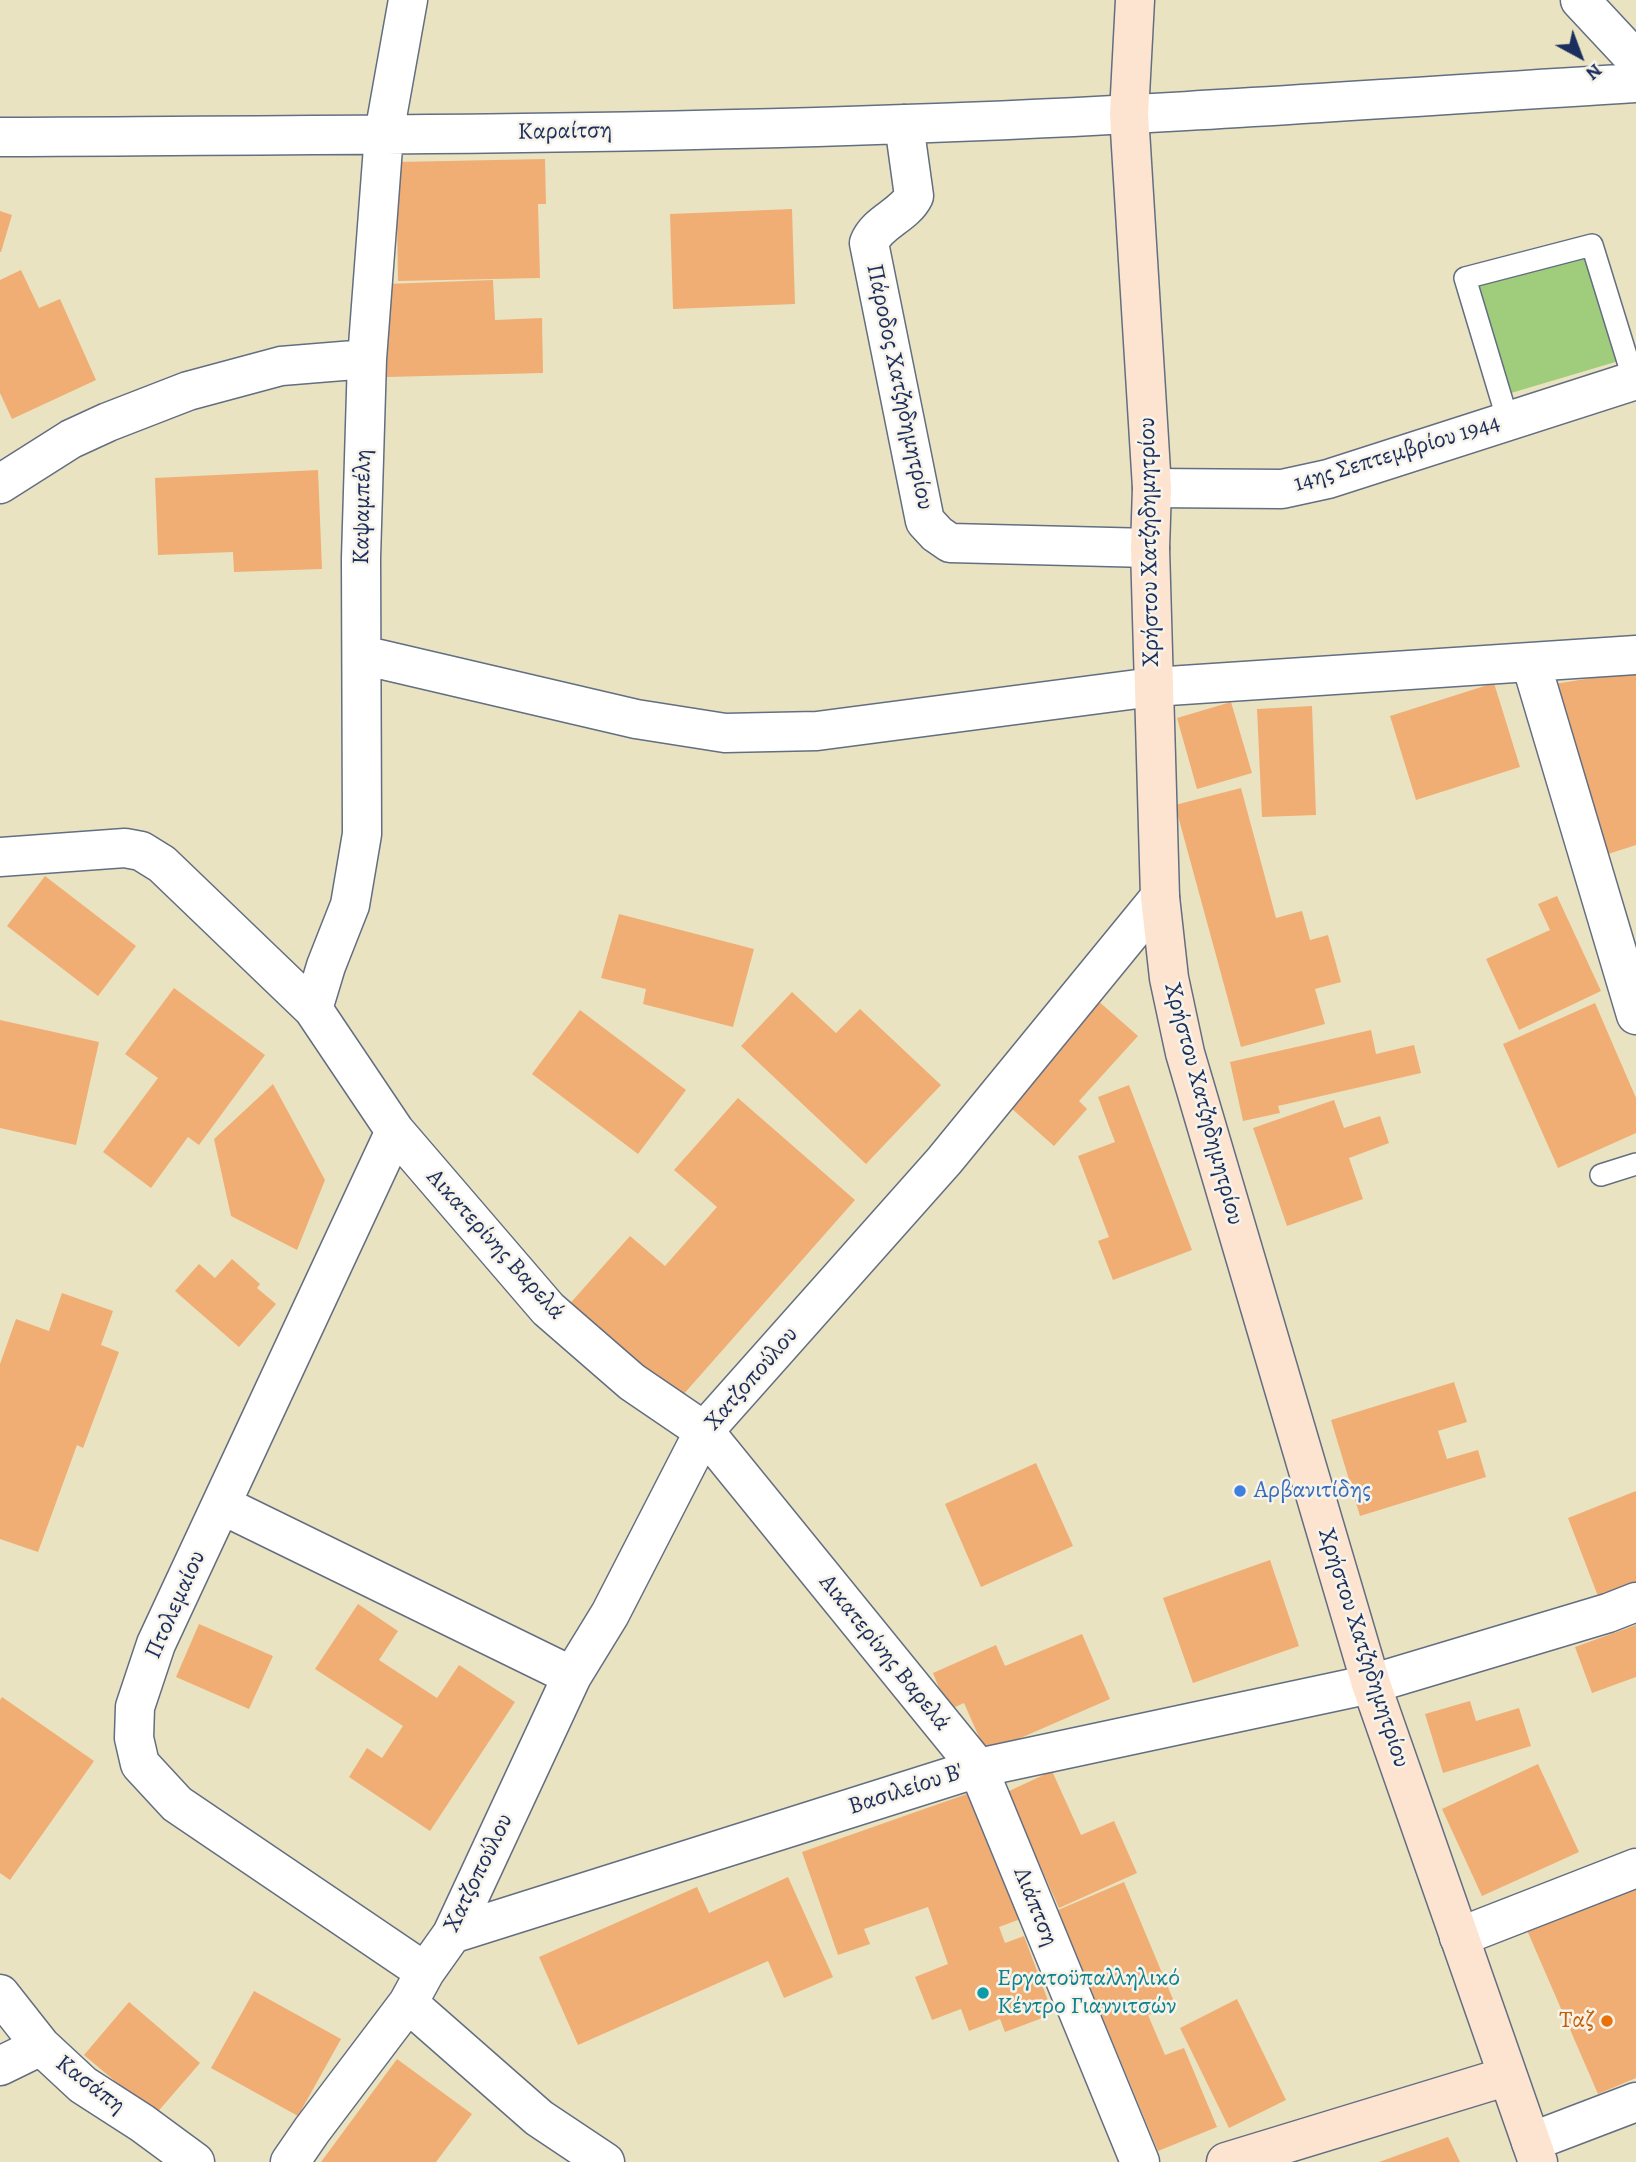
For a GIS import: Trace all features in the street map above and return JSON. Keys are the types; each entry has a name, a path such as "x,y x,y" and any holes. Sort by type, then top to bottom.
{"main road":[{"name":"Χρήστου Χατζηδημητρίου","path":"1135,0 1129,114 1153,488 1150,548 1153,687 1160,897 1169,978 1185,1053 1371,1684 1535,2152"},
{"path":"1226,2162 1508,2076"}],"street":[{"name":"Καψαμπέλη","path":"313,1009 326,966 350,905 362,834 361,558 367,359 384,134 408,0"},
{"path":"1580,0 1636,60"},
{"name":"Καραίτση","path":"0,137 420,135 904,124 1129,114 1636,83"},
{"name":"Πάροδος Χατζηδημητρίου","path":"904,124 914,195 904,209 872,235 869,243 925,520 937,534 950,543 1150,548"},
{"path":"0,484 71,439 188,391 281,366 367,359"},
{"name":"14ης Σεπτεμβρίου 1944","path":"1153,488 1282,489 1328,479 1635,380"},
{"path":"362,654 636,719 725,733 817,731 1153,687 1636,655"},
{"path":"1531,663 1636,1016"},
{"name":"Αικατερίνης Βαρελά","path":"0,857 125,848 141,851 162,864 313,1009 395,1131 548,1309 632,1382 704,1431 978,1768"},
{"name":"Χατζοπούλου","path":"416,1987 452,1934 572,1676 610,1614 704,1431 944,1161 1160,897"},
{"name":"Πτολεμαίου","path":"395,1131 156,1644 135,1707 134,1738 139,1764 177,1804 416,1987 539,2118 605,2162"},
{"path":"222,1505 572,1676"},
{"name":"Βασιλείου Β'","path":"452,1934 978,1768 1371,1684 1608,1613 1636,1602"},
{"name":"Λιάπτση","path":"978,1768 1140,2162"},
{"path":"1459,1937 1636,1868"},
{"path":"290,2162 416,1987"},
{"name":"Κασάπη","path":"0,1994 41,2046 83,2085 142,2123 195,2162"},
{"path":"0,2066 41,2046"},
{"path":"1535,2152 1636,2102"}],"lane":[{"path":"1508,421 1465,278 1592,245 1635,380"},
{"path":"1601,1175 1636,1164"}],"green space":[{"path":"1590,248 1622,360 1501,396 1467,280"}],"building":[{"path":"545,159 546,204 538,204 540,278 398,281 396,162"},
{"path":"792,209 795,304 673,309 670,214"},
{"path":"0,211 12,215 1,252 0,252"},
{"path":"21,270 39,308 60,299 96,380 12,419 0,393 0,280"},
{"path":"493,280 495,320 542,318 543,373 387,377 386,284"},
{"path":"318,470 322,569 234,572 233,552 158,555 155,478"},
{"path":"1636,671 1636,845 1605,855 1548,685"},
{"path":"1494,683 1520,767 1416,800 1390,716"},
{"path":"1231,702 1252,773 1197,789 1177,718"},
{"path":"1312,706 1316,815 1262,817 1257,709"},
{"path":"1241,788 1276,918 1302,911 1310,940 1328,935 1341,982 1315,989 1325,1024 1241,1047 1175,805"},
{"path":"45,876 136,946 98,996 7,926"},
{"path":"1557,896 1601,991 1519,1030 1486,959 1550,930 1538,904"},
{"path":"619,914 754,949 733,1027 643,1004 646,989 601,978"},
{"path":"174,988 265,1055 199,1145 188,1137 151,1188 103,1152 158,1078 125,1054"},
{"path":"792,992 836,1033 860,1009 941,1085 866,1164 741,1046"},
{"path":"1088,992 1138,1036 1079,1101 1087,1109 1054,1146 1011,1108 1043,1072 1028,1059"},
{"path":"1595,1003 1636,1098 1636,1133 1558,1168 1503,1044"},
{"path":"580,1010 686,1090 638,1154 532,1074"},
{"path":"0,1020 99,1042 76,1145 0,1128"},
{"path":"1371,1030 1376,1054 1414,1045 1421,1073 1278,1106 1280,1113 1243,1121 1230,1062"},
{"path":"273,1084 325,1180 297,1250 231,1216 214,1139"},
{"path":"1129,1085 1192,1250 1113,1280 1098,1241 1109,1237 1078,1156 1115,1142 1098,1097"},
{"path":"738,1098 855,1200 675,1404 566,1308 630,1236 665,1266 717,1207 674,1170"},
{"path":"1334,1100 1344,1128 1380,1116 1389,1143 1349,1158 1363,1199 1287,1226 1253,1128"},
{"path":"232,1259 260,1284 257,1288 276,1304 239,1347 175,1291 199,1264 215,1278"},
{"path":"62,1293 113,1311 101,1345 119,1352 83,1448 77,1445 38,1552 0,1539 0,1364 16,1319 49,1331"},
{"path":"1454,1382 1467,1422 1438,1431 1447,1459 1478,1450 1486,1477 1360,1516 1331,1420"},
{"path":"1036,1463 1073,1546 981,1587 945,1504"},
{"path":"1636,1491 1636,1591 1601,1604 1568,1518"},
{"path":"1270,1560 1299,1646 1193,1683 1163,1598"},
{"path":"358,1604 398,1631 379,1660 437,1698 459,1665 515,1702 430,1831 349,1777 367,1748 382,1758 403,1726 315,1669"},
{"path":"199,1624 273,1656 249,1709 176,1677"},
{"path":"1636,1625 1636,1677 1592,1693 1575,1647"},
{"path":"1082,1634 1110,1699 986,1753 964,1703 948,1710 933,1673 996,1645 1005,1666"},
{"path":"2,1697 94,1761 10,1880 0,1873"},
{"path":"1470,1701 1476,1721 1519,1708 1531,1746 1443,1773 1425,1714"},
{"path":"1538,1764 1579,1852 1482,1896 1442,1809"},
{"path":"1052,1771 1081,1835 1114,1821 1137,1873 1059,1908 1007,1792"},
{"path":"981,1789 1026,1917 999,1927 1005,1943 1024,1936 1053,2014 1005,2032 1000,2019 969,2031 961,2009 932,2020 915,1977 948,1964 928,1907 864,1929 870,1944 838,1955 802,1852"},
{"path":"788,1877 833,1977 784,1998 768,1961 578,2045 539,1957 697,1887 709,1913"},
{"path":"1636,1879 1636,2078 1598,2094 1526,1928"},
{"path":"1124,1882 1175,2004 1148,2015 1165,2055 1184,2048 1217,2127 1158,2151 1058,1910"},
{"path":"254,1991 341,2039 298,2116 211,2068"},
{"path":"1237,1999 1286,2100 1229,2128 1180,2028"},
{"path":"129,2002 200,2063 155,2115 84,2055"},
{"path":"397,2059 472,2114 436,2162 321,2162"},
{"path":"1448,2137 1460,2162 1379,2162"}],"place":[{"name":"Αρβανιτίδης","path":"1240,1491"},
{"name":"Εργατοϋπαλληλικό Κέντρο Γιαννιτσών","path":"983,1993"},
{"name":"Ταζ","path":"1607,2021"}]}
